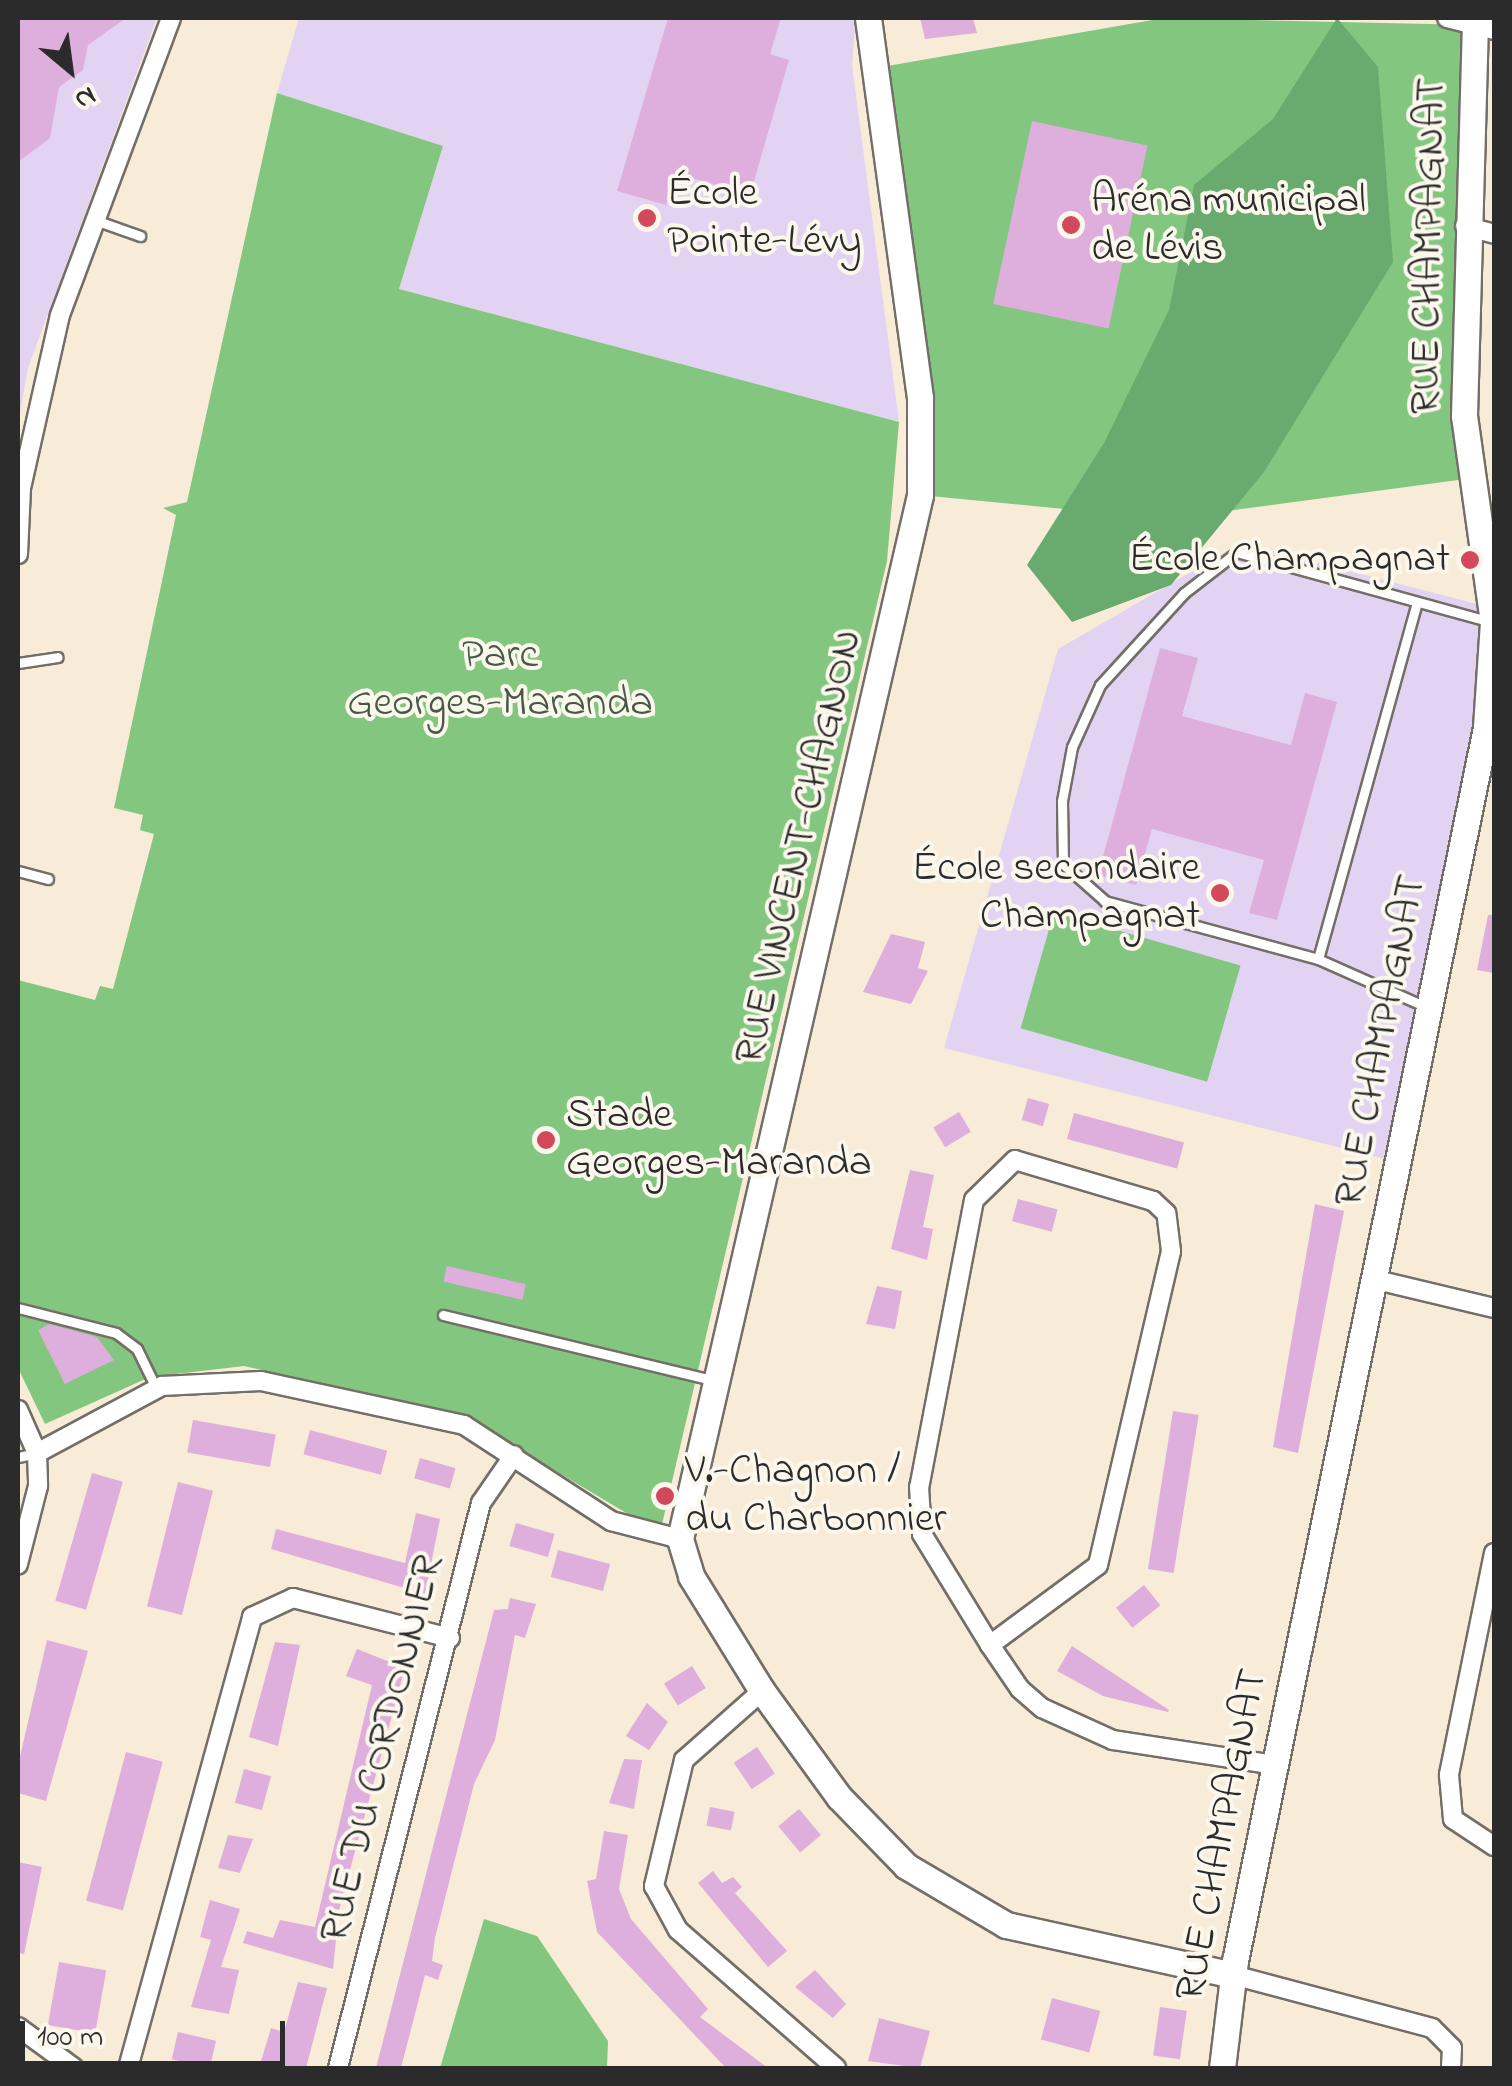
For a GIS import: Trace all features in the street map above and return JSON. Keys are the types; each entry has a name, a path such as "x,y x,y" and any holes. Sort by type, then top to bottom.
{"street":[{"path":"18,554 38,400 95,220 171,18"},
{"name":"RUE VINCENT-CHAGNON","path":"680,1539 920,495 920,398 868,18"},
{"path":"1447,18 1482,24"},
{"name":"RUE CHAMPAGNAT","path":"1222,2068 1233,1975 1377,1280 1486,727 1494,622 1465,226 1482,24"},
{"path":"1465,226 1494,234"},
{"path":"990,1645 1098,1565 1171,1251 1166,1213 1153,1201 1015,1160 984,1180 974,1200 918,1487 922,1534 990,1645 1020,1689 1080,1728 1275,1765"},
{"path":"1377,1280 1494,1308"},
{"path":"37,1453 156,1388 204,1377 261,1380 464,1424 611,1521 680,1539 692,1576 762,1691 872,1834 940,1892 1050,1939 1233,1975 1432,2028 1452,2048 1450,2068"},
{"path":"18,1410 37,1453 18,1564"},
{"name":"RUE DU CORDONNIER","path":"338,2068 450,1638 480,1503 514,1455"},
{"path":"1494,1553 1449,1775 1453,1819 1494,1846"},
{"path":"128,2068 252,1617 293,1598 450,1638"},
{"path":"762,1691 684,1760 654,1886 678,1930 836,2068"},
{"path":"18,2027 74,2068"}],"lane":[{"path":"95,220 140,236"},
{"path":"1428,1007 1318,959 1105,901 1082,886 1062,846 1072,747 1100,685 1184,593 1236,552 1416,605 1494,622"},
{"path":"1318,959 1416,605"},
{"path":"18,662 58,657"},
{"path":"18,870 48,879"},
{"path":"18,1308 116,1333 137,1349 156,1388"},
{"path":"442,1315 717,1381"},
{"path":"18,1457 37,1453"}],"shaded area":[{"path":"18,18 157,18 28,368 18,424"},
{"name":"École Pointe-Lévy","path":"299,18 856,18 852,65 899,422 399,289 443,146 277,93"},
{"name":"École secondaire Champagnat","path":"1241,543 1481,605 1475,779 1397,1162 944,1048 1058,649"}],"green space":[{"path":"1164,18 1475,25 1473,478 1167,519 920,495 870,69"},
{"path":"1337,18 1378,67 1393,262 1264,472 1171,585 1072,622 1027,565 1104,443 1169,310 1194,185 1273,119"},
{"name":"Parc Georges-Maranda","path":"277,93 443,146 399,289 899,422 887,561 660,1533 468,1419 244,1366 150,1377 45,1424 18,1368 18,980 95,1000 100,986 113,989 154,834 140,830 143,815 114,808 176,515 163,508 187,502"},
{"path":"1054,912 1240,965 1207,1082 1021,1028"},
{"path":"484,1919 537,1936 608,2041 607,2068 440,2068"}],"building":[{"path":"18,18 126,18 88,45 83,70 59,87 50,138 18,162"},
{"path":"668,18 781,18 770,54 789,60 750,195 675,173 666,205 617,191"},
{"path":"920,18 973,18 977,33 925,39"},
{"name":"Aréna municipal de Lévis","path":"1032,121 1147,146 1109,328 993,304"},
{"path":"1160,648 1198,658 1182,716 1291,745 1305,693 1337,702 1277,920 1249,913 1264,860 1152,829 1136,885 1098,875"},
{"path":"1488,915 1494,915 1494,973 1477,970"},
{"path":"891,934 925,942 918,968 928,971 911,1004 863,992"},
{"path":"1028,1098 1049,1104 1043,1126 1022,1120"},
{"path":"959,1112 971,1132 945,1147 933,1127"},
{"path":"1074,1113 1184,1143 1177,1169 1067,1139"},
{"path":"910,1170 934,1175 923,1227 933,1229 927,1260 891,1249"},
{"path":"1018,1199 1058,1210 1052,1232 1012,1221"},
{"path":"1315,1204 1344,1211 1298,1453 1273,1447"},
{"path":"447,1266 526,1284 522,1300 443,1282"},
{"path":"877,1286 902,1291 895,1329 866,1324"},
{"path":"49,1324 97,1337 114,1360 65,1384 38,1330"},
{"path":"1173,1411 1199,1415 1174,1573 1148,1569"},
{"path":"193,1420 276,1435 270,1467 187,1452"},
{"path":"310,1430 387,1451 381,1475 304,1454"},
{"path":"420,1458 456,1468 450,1488 414,1478"},
{"path":"92,1473 123,1482 86,1610 55,1601"},
{"path":"178,1482 213,1491 182,1615 147,1606"},
{"path":"416,1513 440,1519 425,1594 271,1549 276,1529 405,1563"},
{"path":"516,1523 554,1534 548,1557 509,1546"},
{"path":"558,1550 610,1564 603,1591 551,1577"},
{"path":"1144,1585 1160,1605 1132,1628 1116,1608"},
{"path":"510,1598 536,1604 525,1638 515,1635 495,1740 474,1784 435,1938 432,1961 443,1965 438,1980 425,1975 401,2068 376,2068 494,1610 508,1609"},
{"path":"47,1640 88,1651 46,1801 18,1793 18,1765"},
{"path":"275,1642 300,1645 278,1746 249,1737"},
{"path":"1072,1646 1168,1712 1103,1696 1057,1671"},
{"path":"357,1649 405,1668 339,1910 333,1969 243,1943 247,1931 273,1938 280,1920 315,1927 372,1685 346,1676"},
{"path":"692,1666 706,1688 678,1706 664,1683"},
{"path":"647,1703 668,1722 649,1750 626,1736"},
{"path":"757,1747 775,1774 752,1789 734,1763"},
{"path":"126,1752 163,1762 123,1911 86,1901"},
{"path":"624,1759 642,1760 634,1809 609,1803"},
{"path":"244,1769 271,1776 262,1810 235,1803"},
{"path":"710,1807 735,1812 731,1830 706,1826"},
{"path":"799,1809 821,1835 800,1852 778,1826"},
{"path":"604,1831 628,1835 619,1889 631,1919 708,2009 700,2017 768,2068 726,2068 597,1932 587,1881 596,1879"},
{"path":"228,1835 253,1839 240,1873 218,1868"},
{"path":"18,1862 42,1867 24,1954 18,1953"},
{"path":"713,1871 722,1883 733,1877 742,1887 735,1893 787,1951 768,1967 698,1883"},
{"path":"210,1900 240,1909 221,1967 239,1970 229,2014 191,2007 211,1940 200,1937"},
{"path":"59,1962 106,1970 95,2033 48,2025"},
{"path":"815,1970 846,2004 833,2018 795,1987"},
{"path":"298,1982 327,1988 306,2068 259,2068 271,2028 284,2032"},
{"path":"1052,1998 1100,2011 1089,2052 1041,2040"},
{"path":"1160,2007 1187,2011 1180,2059 1153,2056"},
{"path":"879,2018 930,2031 920,2068 868,2061"},
{"path":"178,2032 216,2041 210,2068 172,2059"}],"place":[{"name":"École Pointe-Lévy","path":"647,218"},
{"name":"Aréna municipal de Lévis","path":"1071,225"},
{"name":"École Champagnat","path":"1470,560"},
{"name":"École secondaire Champagnat","path":"1220,893"},
{"name":"Stade Georges-Maranda","path":"546,1140"},
{"name":"V.-Chagnon / du Charbonnier","path":"665,1496"}]}
